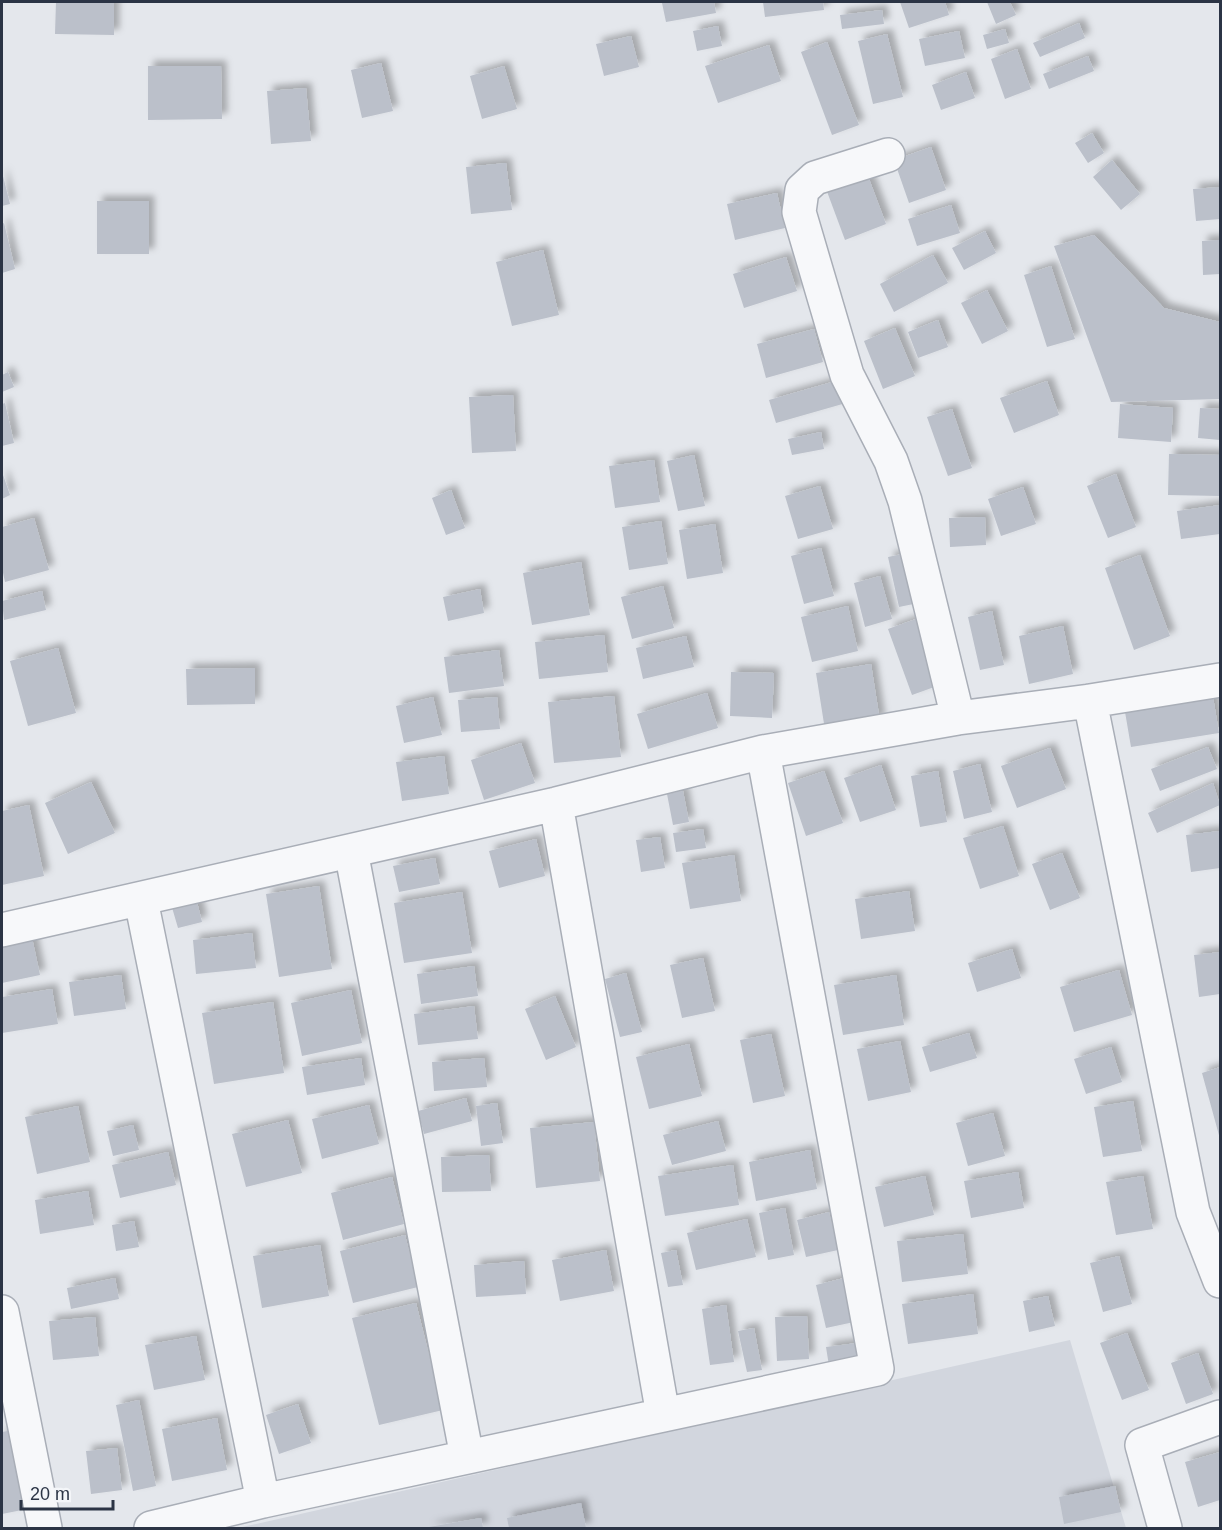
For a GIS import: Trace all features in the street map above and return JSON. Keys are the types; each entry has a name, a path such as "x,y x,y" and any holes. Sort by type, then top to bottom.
{"street":[{"path":"888,155 815,178 802,190 799,212 847,375 891,461 905,501 958,718"},
{"path":"2,930 556,804 763,752 958,718 1090,701 1221,680"},
{"path":"1090,701 1193,1212 1221,1281"},
{"path":"151,1528 263,1501 877,1369 763,752"},
{"path":"556,804 663,1415"},
{"path":"351,851 467,1457"},
{"path":"141,900 263,1501"},
{"path":"2,1311 45,1528"},
{"path":"1165,1528 1142,1445 1221,1417"}],"shaded area":[{"path":"1070,1340 1126,1528 238,1528"}],"building":[{"path":"56,2 114,2 114,35 55,34"},
{"path":"714,2 716,13 666,22 662,3"},
{"path":"763,2 823,2 824,10 765,17"},
{"path":"900,2 945,2 949,15 909,28"},
{"path":"987,2 1010,2 1016,15 996,24"},
{"path":"882,10 884,24 842,29 840,15"},
{"path":"1079,23 1085,38 1040,57 1033,43"},
{"path":"718,26 722,46 697,51 693,31"},
{"path":"1005,29 1009,43 987,49 983,35"},
{"path":"959,31 965,58 925,66 919,39"},
{"path":"887,34 903,97 873,104 858,41"},
{"path":"631,36 639,67 604,76 596,44"},
{"path":"827,42 859,125 832,135 801,52"},
{"path":"769,45 781,81 718,103 705,66"},
{"path":"1017,49 1031,89 1005,99 991,59"},
{"path":"1088,56 1094,71 1049,89 1043,74"},
{"path":"381,63 393,111 362,118 351,70"},
{"path":"148,66 221,66 222,119 148,120"},
{"path":"504,66 517,109 482,119 470,76"},
{"path":"966,72 975,98 941,110 932,85"},
{"path":"306,88 311,141 271,144 267,91"},
{"path":"1092,133 1104,153 1088,163 1075,143"},
{"path":"931,147 946,190 909,203 894,160"},
{"path":"860,155 886,224 845,240 819,170"},
{"path":"1112,160 1140,194 1121,210 1093,177"},
{"path":"506,163 512,210 471,214 466,167"},
{"path":"2,172 10,204 2,206"},
{"path":"1220,187 1220,219 1196,221 1193,189"},
{"path":"777,193 785,228 735,240 727,204"},
{"path":"97,201 149,201 149,254 97,254"},
{"path":"951,205 960,233 917,246 908,219"},
{"path":"4,223 15,269 2,273 2,224"},
{"path":"985,231 996,253 964,270 952,248"},
{"path":"1094,235 1164,308 1220,322 1220,399 1111,402 1054,246"},
{"path":"1220,240 1220,274 1203,275 1202,241"},
{"path":"543,250 559,315 512,326 496,262"},
{"path":"933,255 948,283 894,312 880,284"},
{"path":"786,257 797,291 744,308 733,274"},
{"path":"1051,266 1075,339 1047,347 1024,275"},
{"path":"987,290 1008,331 982,344 961,303"},
{"path":"938,320 948,347 918,358 908,332"},
{"path":"895,328 915,376 883,389 864,341"},
{"path":"814,329 823,362 766,378 757,344"},
{"path":"8,372 14,387 2,392 2,375"},
{"path":"839,380 846,403 776,423 769,400"},
{"path":"1047,381 1059,415 1014,433 1000,398"},
{"path":"513,395 516,451 472,453 469,397"},
{"path":"5,403 14,443 2,446 2,404"},
{"path":"1120,404 1173,408 1171,442 1118,438"},
{"path":"1200,408 1220,409 1220,440 1198,438"},
{"path":"952,409 972,468 948,476 927,417"},
{"path":"821,432 824,449 792,455 788,439"},
{"path":"1169,454 1220,455 1220,496 1168,495"},
{"path":"694,455 705,506 678,511 667,461"},
{"path":"654,460 660,502 615,508 609,466"},
{"path":"2,472 10,495 2,499"},
{"path":"1116,474 1136,527 1108,538 1087,486"},
{"path":"820,486 833,529 798,539 785,496"},
{"path":"1023,487 1036,524 1001,536 988,499"},
{"path":"451,490 465,528 446,535 432,498"},
{"path":"1220,505 1220,534 1181,539 1177,511"},
{"path":"985,517 986,545 950,547 949,518"},
{"path":"34,518 49,570 5,582 2,568 2,527"},
{"path":"661,521 668,564 629,570 622,527"},
{"path":"715,524 723,573 687,579 679,530"},
{"path":"821,548 834,596 804,604 791,556"},
{"path":"917,551 928,601 899,607 888,557"},
{"path":"1140,555 1170,636 1134,650 1105,568"},
{"path":"581,562 590,615 532,625 523,573"},
{"path":"880,576 892,619 865,627 854,583"},
{"path":"663,586 674,628 632,639 621,597"},
{"path":"480,589 484,613 448,621 443,597"},
{"path":"42,591 46,610 4,620 2,601"},
{"path":"848,606 858,651 812,662 801,617"},
{"path":"992,611 1004,665 980,670 968,617"},
{"path":"927,615 951,681 912,695 888,629"},
{"path":"1063,626 1073,674 1029,684 1019,636"},
{"path":"604,635 608,672 539,679 535,642"},
{"path":"686,636 694,667 643,679 636,648"},
{"path":"58,648 76,713 28,726 10,661"},
{"path":"499,650 504,686 449,693 444,657"},
{"path":"871,664 880,721 825,730 816,673"},
{"path":"255,668 255,704 187,705 186,669"},
{"path":"731,672 774,673 772,718 730,716"},
{"path":"1212,691 1219,733 1131,747 1124,706"},
{"path":"707,693 718,728 648,749 637,714"},
{"path":"614,696 621,757 554,763 548,702"},
{"path":"433,697 442,735 404,743 396,706"},
{"path":"497,697 500,729 461,732 458,700"},
{"path":"521,743 535,783 484,800 471,760"},
{"path":"1208,747 1217,769 1160,791 1151,769"},
{"path":"1050,748 1066,789 1017,808 1001,766"},
{"path":"444,756 449,794 402,801 396,762"},
{"path":"980,764 992,812 964,819 953,771"},
{"path":"881,765 896,810 860,822 844,778"},
{"path":"824,771 843,823 806,836 788,783"},
{"path":"938,771 947,822 920,827 911,776"},
{"path":"91,782 115,833 68,854 45,803"},
{"path":"1213,783 1220,805 1157,833 1148,813"},
{"path":"683,791 689,822 673,825 667,794"},
{"path":"29,805 44,876 2,885 2,811"},
{"path":"1003,826 1019,876 980,889 963,838"},
{"path":"703,829 706,848 676,852 673,833"},
{"path":"1220,831 1220,868 1191,872 1186,835"},
{"path":"660,837 665,868 641,872 636,840"},
{"path":"536,839 545,876 499,888 489,851"},
{"path":"1062,853 1080,898 1050,910 1032,864"},
{"path":"734,855 741,901 690,909 682,863"},
{"path":"435,858 440,884 399,892 393,866"},
{"path":"319,886 332,969 279,977 266,894"},
{"path":"909,891 915,931 861,939 855,899"},
{"path":"462,892 472,953 404,963 394,903"},
{"path":"196,898 202,922 178,928 171,904"},
{"path":"31,933 40,975 2,983 2,940"},
{"path":"252,933 256,968 196,974 193,940"},
{"path":"1012,949 1021,978 977,992 968,963"},
{"path":"1220,952 1220,994 1199,997 1194,955"},
{"path":"703,958 715,1011 682,1018 670,965"},
{"path":"474,966 478,996 421,1004 417,974"},
{"path":"1119,970 1132,1015 1074,1032 1060,987"},
{"path":"626,973 642,1032 620,1037 605,979"},
{"path":"121,975 126,1009 74,1016 69,982"},
{"path":"896,975 904,1025 843,1035 834,985"},
{"path":"52,989 58,1024 2,1033 2,997"},
{"path":"351,990 362,1043 302,1056 291,1003"},
{"path":"555,996 576,1047 546,1060 525,1009"},
{"path":"273,1002 284,1073 214,1084 202,1013"},
{"path":"474,1006 478,1039 418,1045 414,1014"},
{"path":"969,1033 977,1058 930,1072 922,1047"},
{"path":"771,1034 785,1096 753,1103 740,1040"},
{"path":"900,1041 911,1092 868,1101 857,1049"},
{"path":"689,1044 702,1096 649,1109 636,1057"},
{"path":"1111,1047 1122,1082 1086,1094 1074,1059"},
{"path":"361,1058 365,1085 307,1095 302,1067"},
{"path":"484,1058 487,1087 434,1091 432,1062"},
{"path":"1220,1067 1220,1139 1202,1073"},
{"path":"466,1098 472,1121 424,1134 418,1111"},
{"path":"1133,1101 1142,1151 1103,1157 1094,1107"},
{"path":"497,1103 503,1143 481,1146 476,1106"},
{"path":"369,1105 379,1144 322,1159 312,1119"},
{"path":"78,1106 90,1162 37,1174 25,1117"},
{"path":"993,1113 1005,1156 968,1166 956,1123"},
{"path":"288,1120 302,1173 246,1187 232,1134"},
{"path":"718,1121 726,1151 672,1165 663,1135"},
{"path":"594,1122 600,1181 536,1188 530,1128"},
{"path":"133,1125 139,1150 113,1156 107,1131"},
{"path":"810,1150 817,1189 756,1201 749,1162"},
{"path":"168,1152 176,1185 120,1198 112,1165"},
{"path":"489,1155 491,1191 442,1192 441,1157"},
{"path":"733,1165 739,1205 665,1216 658,1176"},
{"path":"1018,1172 1024,1208 971,1218 964,1181"},
{"path":"925,1176 934,1215 884,1227 875,1187"},
{"path":"1143,1176 1153,1229 1116,1235 1106,1182"},
{"path":"392,1177 404,1224 343,1240 331,1193"},
{"path":"88,1191 94,1225 40,1234 35,1200"},
{"path":"785,1208 794,1255 768,1260 759,1213"},
{"path":"829,1212 838,1250 806,1257 797,1220"},
{"path":"747,1219 756,1257 696,1270 687,1233"},
{"path":"134,1221 139,1247 116,1251 112,1225"},
{"path":"963,1234 968,1274 902,1282 897,1241"},
{"path":"405,1235 418,1287 353,1303 340,1251"},
{"path":"320,1245 329,1296 262,1308 253,1256"},
{"path":"606,1250 614,1291 560,1301 552,1260"},
{"path":"676,1250 683,1285 668,1287 661,1253"},
{"path":"1119,1256 1132,1304 1103,1312 1090,1263"},
{"path":"524,1261 526,1294 476,1297 474,1265"},
{"path":"115,1278 119,1299 71,1309 67,1288"},
{"path":"844,1278 854,1322 826,1328 816,1285"},
{"path":"973,1294 978,1334 908,1344 902,1304"},
{"path":"1048,1296 1055,1326 1029,1332 1023,1301"},
{"path":"416,1303 443,1410 379,1425 352,1318"},
{"path":"726,1305 734,1362 710,1365 702,1309"},
{"path":"807,1316 809,1359 777,1361 775,1317"},
{"path":"95,1317 99,1356 53,1360 49,1321"},
{"path":"754,1328 762,1370 747,1372 738,1331"},
{"path":"1127,1333 1149,1390 1122,1400 1100,1343"},
{"path":"196,1336 205,1380 154,1390 145,1345"},
{"path":"857,1343 859,1361 829,1366 826,1347"},
{"path":"1198,1353 1213,1394 1186,1404 1171,1363"},
{"path":"139,1400 156,1486 133,1491 116,1405"},
{"path":"298,1404 311,1443 279,1454 266,1415"},
{"path":"217,1418 227,1470 172,1481 162,1429"},
{"path":"17,1429 32,1508 2,1514 2,1432"},
{"path":"117,1448 122,1490 91,1494 86,1451"},
{"path":"1220,1452 1220,1500 1198,1507 1185,1462"},
{"path":"1115,1486 1121,1512 1064,1524 1059,1497"},
{"path":"581,1503 586,1528 509,1528 507,1518"},
{"path":"481,1518 483,1528 429,1528 429,1527"}]}
